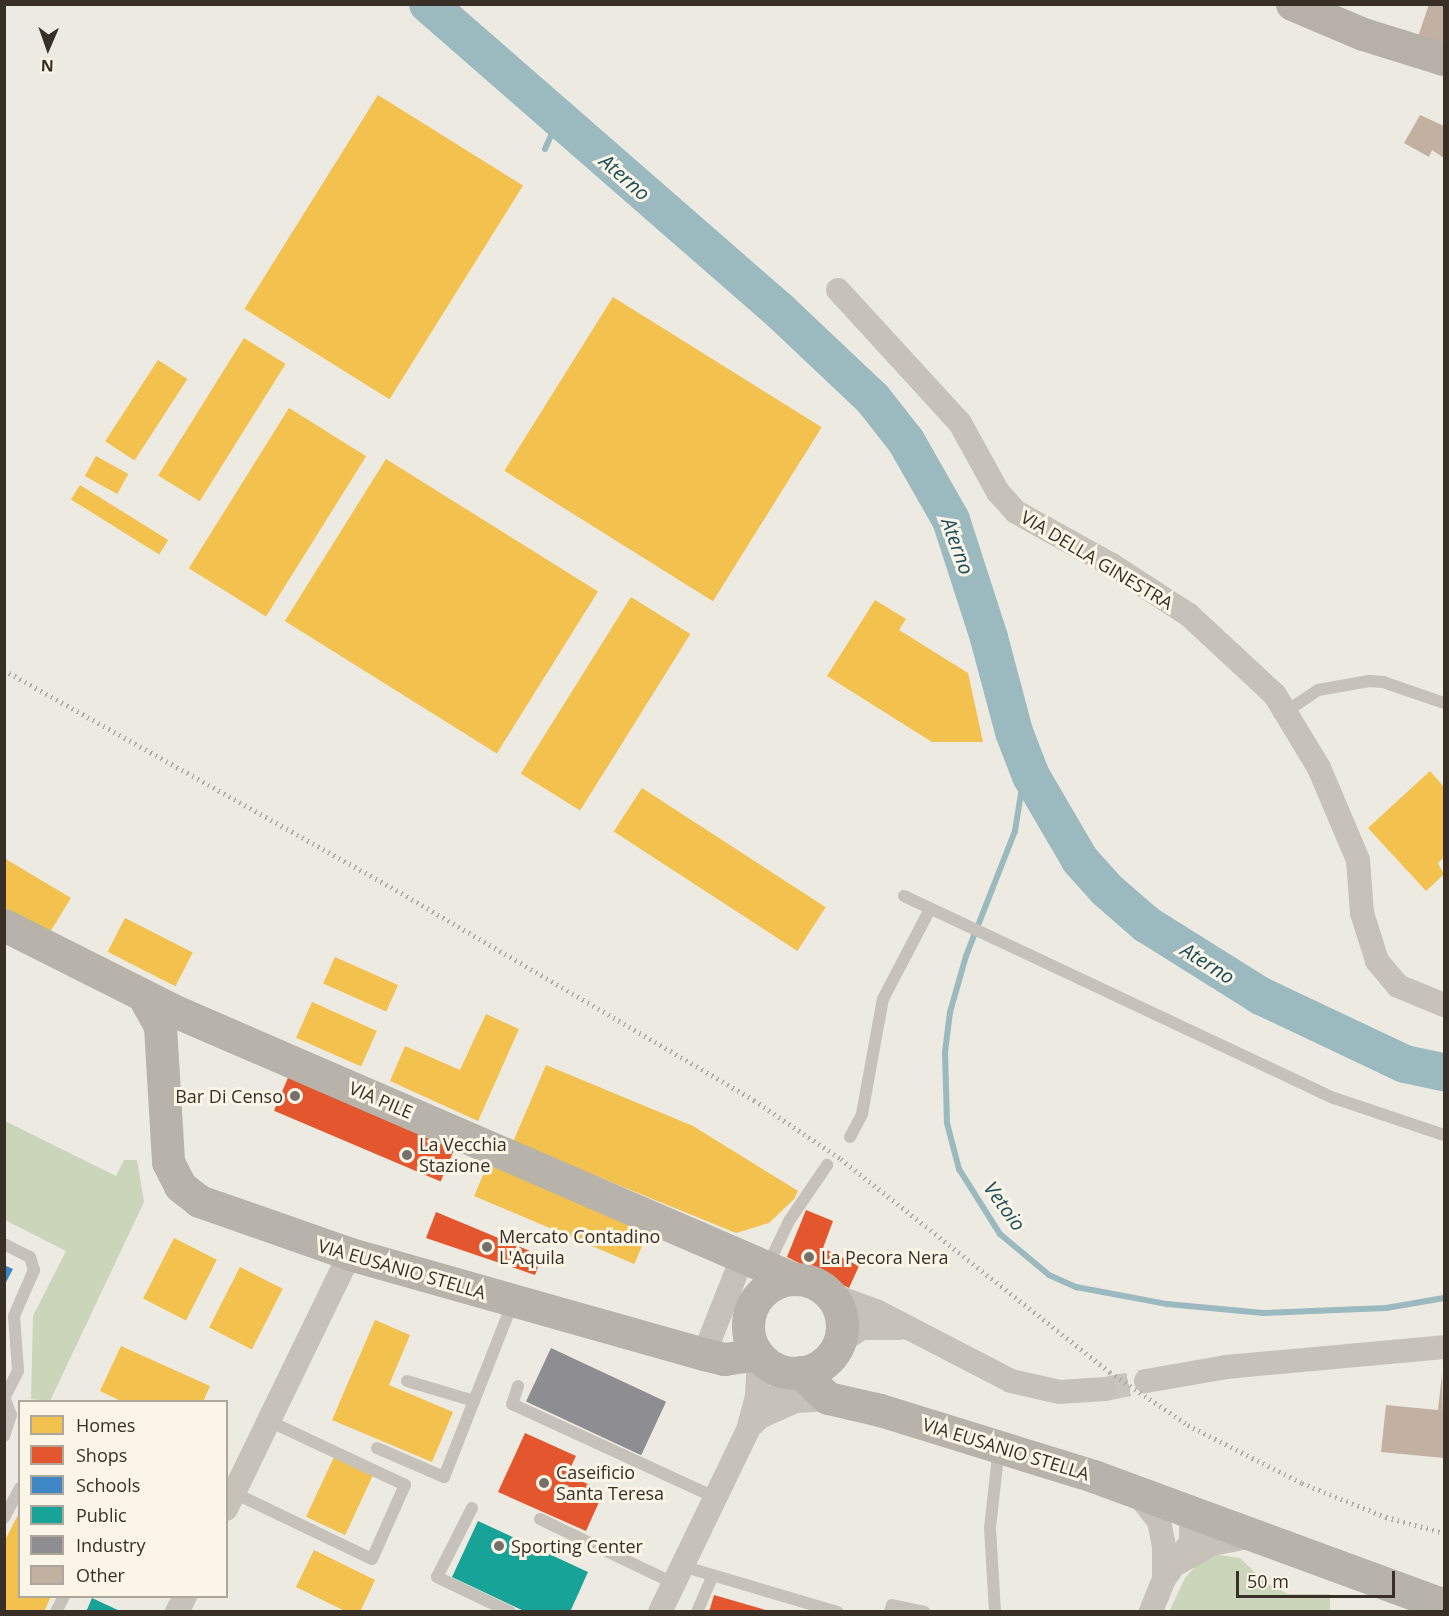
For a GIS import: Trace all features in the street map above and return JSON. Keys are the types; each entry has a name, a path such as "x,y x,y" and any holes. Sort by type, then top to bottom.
{"main road":[{"path":"1292,4 1363,34 1444,59"}],"street":[{"name":"VIA DELLA GINESTRA","path":"838,290 960,423 999,492 1016,512 1112,565 1189,615 1261,679 1287,711 1319,768 1358,860 1364,923 1377,961 1398,986 1444,1005"},
{"name":"VIA PILE","path":"4,925 144,997 768,1268"},
{"name":"VIA EUSANIO STELLA","path":"144,997 158,1020 166,1148 180,1186 209,1205 350,1254 711,1356 758,1354"},
{"name":"VIA EUSANIO STELLA","path":"162,1060 166,1043 176,1029 190,1025 211,1026"},
{"path":"229,1497 269,1421 350,1254"},
{"path":"768,1268 813,1283 830,1294 876,1311 908,1330 1023,1384 1060,1392 1105,1389"},
{"path":"752,1424 758,1354 748,1327 753,1305 767,1288 768,1268"},
{"path":"752,1424 750,1383 711,1356 768,1268"},
{"path":"830,1294 841,1317 835,1349"},
{"path":"758,1354 776,1368 799,1372 814,1369 851,1333 867,1327 908,1330"},
{"path":"1146,1381 1226,1367 1444,1347"},
{"name":"VIA EUSANIO STELLA","path":"835,1349 833,1370 842,1383 880,1410"},
{"name":"VIA EUSANIO STELLA","path":"799,1372 831,1399 880,1410 1132,1489 1265,1536 1444,1605"},
{"path":"660,1611 714,1497 752,1424 799,1372"},
{"path":"752,1424 795,1401 831,1399"},
{"name":"VIA EUSANIO STELLA","path":"1132,1489 1156,1515 1168,1565"},
{"path":"1151,1611 1168,1565 1174,1522 1191,1509"},
{"path":"1168,1565 1220,1541 1265,1536"}],"lane":[{"path":"1287,711 1318,690 1369,681 1394,685 1444,703"},
{"path":"904,896 1334,1098 1444,1135"},
{"path":"850,1137 862,1114 883,999 930,909"},
{"path":"768,1268 789,1221 827,1165"},
{"path":"4,1244 30,1257 34,1270 14,1316 18,1371 4,1397 11,1415 4,1436"},
{"path":"376,1448 444,1477 514,1300"},
{"path":"407,1381 474,1401"},
{"path":"518,1386 512,1404 714,1497"},
{"path":"229,1497 372,1559 405,1485 269,1421"},
{"path":"995,1611 990,1528 999,1446"},
{"path":"4,1518 18,1492"},
{"path":"472,1508 437,1577 510,1611"},
{"path":"540,1519 678,1575 713,1575 837,1611"},
{"path":"697,1611 713,1575"},
{"path":"890,1611 892,1605 924,1611"}],"green space":[{"path":"5,1121 116,1176 124,1160 137,1160 144,1202 50,1400 31,1399 33,1316 66,1251 5,1220"},
{"path":"1218,1555 1240,1558 1266,1583 1288,1594 1330,1594 1330,1611 1169,1612 1185,1578 1196,1566"}],"building: Homes":[{"path":"378,95 523,186 389,399 244,309"},
{"path":"613,297 822,427 713,601 504,471"},
{"path":"244,338 286,364 200,501 158,475"},
{"path":"158,360 187,379 135,460 105,441"},
{"path":"289,408 366,456 266,617 189,568"},
{"path":"96,456 128,474 117,494 85,476"},
{"path":"386,459 598,591 497,753 285,621"},
{"path":"80,485 168,540 159,555 71,499"},
{"path":"631,597 690,634 580,810 521,773"},
{"path":"875,600 906,619 899,630 968,673 983,742 932,742 827,676"},
{"path":"1430,771 1444,787 1444,857 1438,863 1444,874 1426,891 1368,828"},
{"path":"642,788 826,907 797,951 614,832"},
{"path":"4,858 71,898 47,937 4,912"},
{"path":"125,918 193,953 175,986 108,952"},
{"path":"335,957 398,985 386,1012 323,983"},
{"path":"312,1002 377,1031 361,1067 296,1038"},
{"path":"486,1014 519,1029 478,1121 390,1081 405,1046 460,1070"},
{"path":"546,1065 693,1126 798,1191 794,1199 769,1223 736,1233 513,1142"},
{"path":"489,1161 649,1229 634,1264 474,1196"},
{"path":"174,1238 217,1260 186,1320 143,1299"},
{"path":"240,1267 283,1289 252,1349 209,1328"},
{"path":"375,1320 410,1335 389,1385 453,1412 432,1462 332,1420"},
{"path":"121,1346 210,1386 204,1400 119,1400 100,1391"},
{"path":"334,1457 373,1475 345,1535 306,1517"},
{"path":"18,1515 18,1598 50,1598 44,1612 4,1612 4,1542"},
{"path":"314,1550 375,1580 360,1612 347,1612 296,1587"}],"building: Shops":[{"path":"290,1073 457,1144 441,1181 274,1111"},
{"path":"806,1210 833,1221 823,1248 859,1266 849,1288 787,1257"},
{"name":"Mercato Contadino L'Aquila","path":"436,1212 542,1256 535,1275 426,1238"},
{"name":"Caseificio Santa Teresa","path":"525,1433 576,1456 567,1475 604,1491 586,1531 498,1492"},
{"path":"714,1595 769,1611 769,1612 709,1612"}],"building: Schools":[{"path":"4,1265 13,1269 4,1286"}],"building: Public":[{"name":"Sporting Center","path":"478,1521 588,1572 570,1612 526,1612 452,1577"},
{"path":"92,1598 122,1612 86,1612"}],"building: Industry":[{"path":"551,1348 666,1402 641,1455 526,1401"}],"building: Other":[{"path":"1429,4 1444,4 1444,43 1418,37"},
{"path":"1420,115 1444,126 1444,158 1432,150 1429,157 1404,143"},
{"path":"1442,1374 1444,1458 1381,1452 1386,1405 1438,1410"}],"waterway":[{"name":"Aterno","path":"428,4 781,312 873,399 906,441 951,520 989,638 1014,732 1031,776 1080,860 1107,890 1146,924 1261,996 1405,1064 1444,1072"},
{"path":"545,149 554,129 553,111"},
{"name":"Vetoio","path":"1022,755 1023,781 1015,831 966,956 950,1012 945,1052 947,1123 959,1169 1000,1234 1049,1275 1076,1287 1167,1304 1264,1313 1386,1308 1444,1298"}],"tunnel":[{"path":"1105,1389 1146,1381"}],"railway":[{"path":"4,670 391,887 754,1100 841,1159 1110,1372 1188,1425 1302,1483 1386,1517 1444,1533"}],"place":[{"name":"Bar Di Censo","path":"295,1096"},
{"name":"La Vecchia Stazione","path":"407,1155"},
{"name":"Mercato Contadino L'Aquila","path":"487,1247"},
{"name":"La Pecora Nera","path":"809,1257"},
{"name":"Caseificio Santa Teresa","path":"544,1483"},
{"name":"Sporting Center","path":"499,1546"}]}
